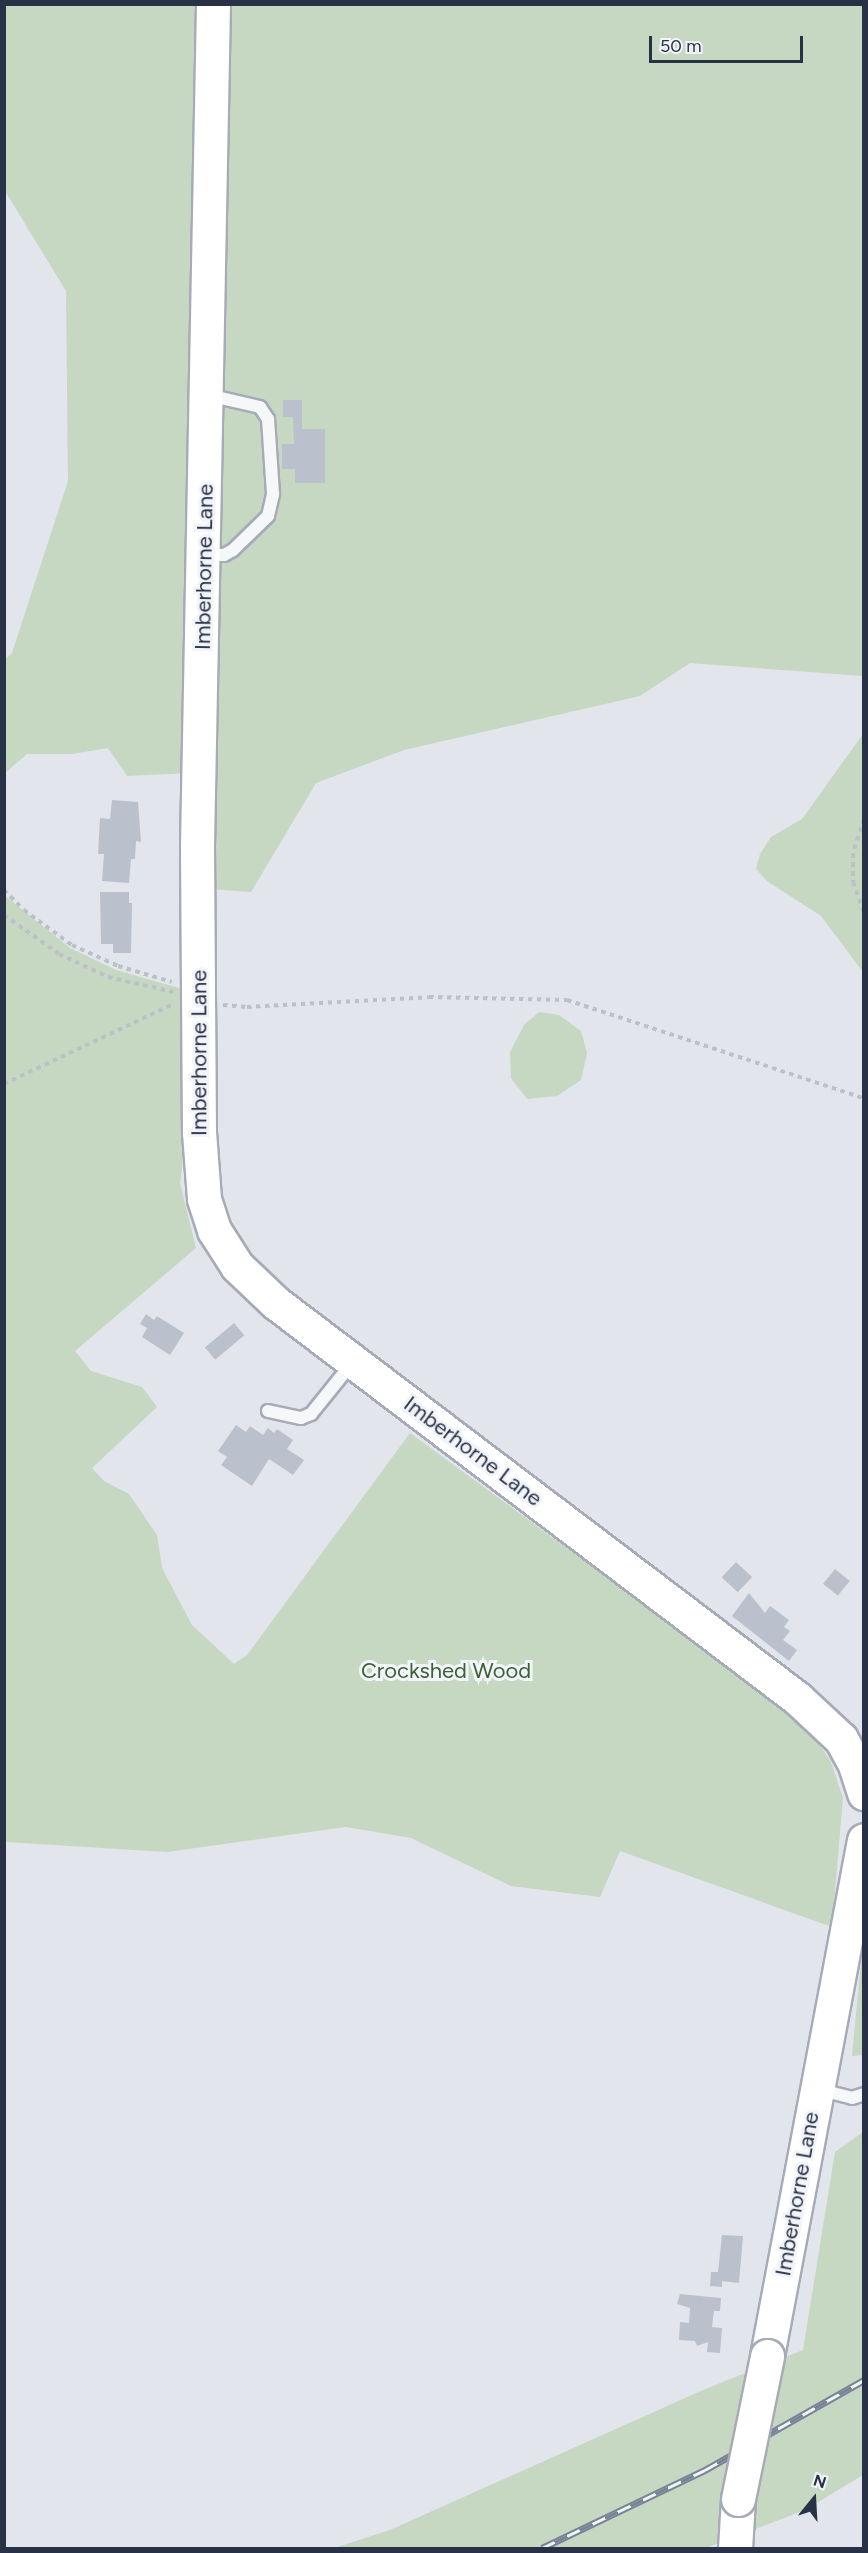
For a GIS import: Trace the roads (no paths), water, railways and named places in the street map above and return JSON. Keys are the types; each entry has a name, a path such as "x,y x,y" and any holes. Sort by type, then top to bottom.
{"street":[{"name":"Imberhorne Lane","path":"213,4 205,555 197,848 189,992 204,1199 214,1230 237,1266 276,1303 797,1698 841,1739 854,1762 864,1793"},
{"name":"Imberhorne Lane","path":"735,2548 738,2499 864,1840"}],"lane":[{"path":"205,555 224,555 233,550 268,516 273,494 268,419 260,407 207,395"},
{"path":"268,1411 301,1418 311,1414 353,1361"},
{"path":"816,2089 852,2098 864,2094"}],"railway":[{"path":"542,2548 705,2470 864,2380"}],"park label":[{"name":"Crockshed Wood","path":"446,1671"}]}
